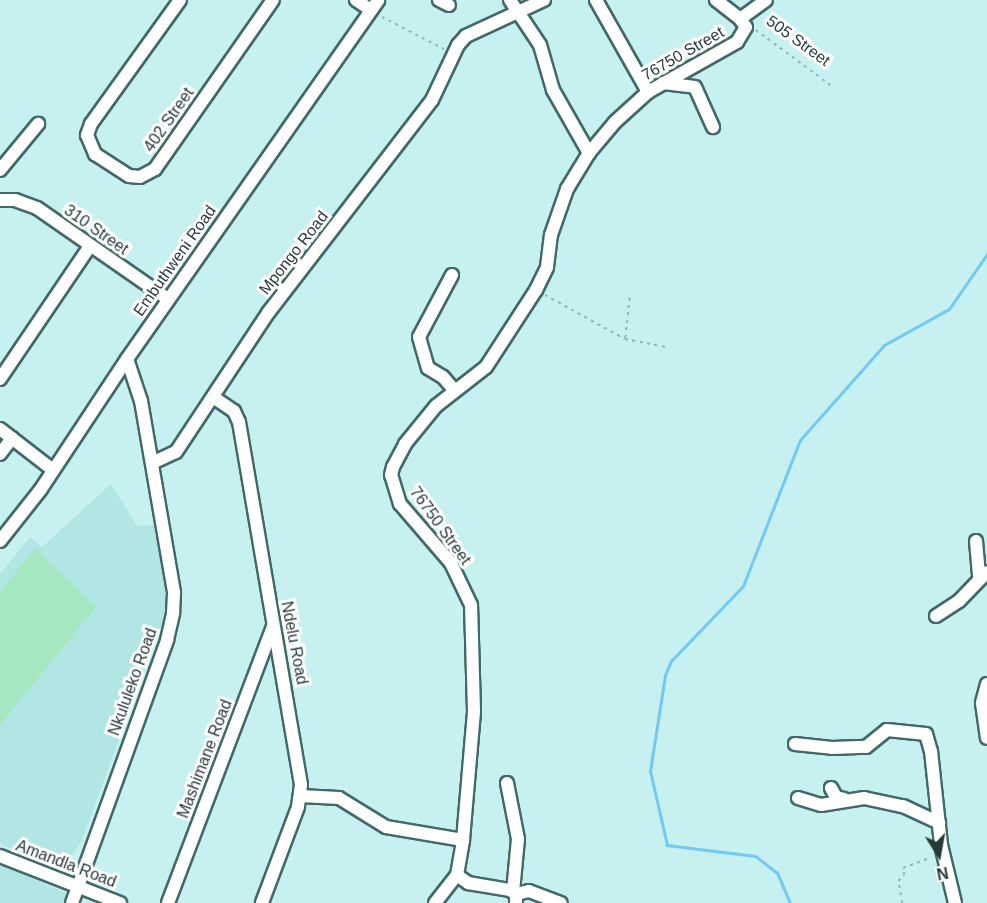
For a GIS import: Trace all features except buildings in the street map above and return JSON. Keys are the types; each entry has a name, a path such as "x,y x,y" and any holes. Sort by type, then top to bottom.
{"street":[{"name":"402 Street","path":"180,0 91,124 87,135 95,153 129,176 140,177 155,169 273,0"},
{"path":"356,0 374,5"},
{"path":"510,0 540,45 553,90 589,153"},
{"path":"452,52 466,36 544,0"},
{"path":"596,0 648,92"},
{"name":"505 Street","path":"716,0 740,19"},
{"name":"76750 Street","path":"457,875 463,840 475,689 471,605 451,563 400,504 391,475 405,444 436,406 486,367 536,290 547,267 551,236 567,189 589,153 615,122 648,92 662,82 683,74 737,42 746,27 740,19 766,0"},
{"name":"Embuthweni Road","path":"0,541 53,470 126,359 374,5"},
{"name":"Mpongo Road","path":"152,463 176,452 268,313 432,100 452,52"},
{"path":"662,82 695,87 713,126"},
{"path":"0,170 38,124"},
{"name":"310 Street","path":"0,200 26,202 168,300"},
{"path":"0,379 90,246"},
{"path":"452,275 419,337 428,368 443,377 455,391"},
{"name":"Nkululeko Road","path":"72,903 75,887 167,640 173,613 174,592 141,401 126,359"},
{"name":"Ndelu Road","path":"213,397 234,411 239,422 300,774 300,796 262,903"},
{"path":"0,429 53,470"},
{"path":"0,454 12,438"},
{"path":"936,616 959,601 983,576 976,541"},
{"name":"Mashimane Road","path":"168,903 273,627"},
{"path":"987,684 982,703 987,738"},
{"path":"795,744 832,748 866,747 887,730 926,734 941,845 955,903"},
{"path":"507,783 518,839 515,896"},
{"path":"831,788 836,797 864,798 903,806 939,823"},
{"path":"300,796 339,798 386,827 463,840"},
{"path":"798,798 812,805 840,803 844,799"},
{"name":"Amandla Road","path":"0,856 120,903"},
{"path":"435,903 457,875 468,883 515,896 529,891 561,903"}],"path":[{"path":"374,5 420,39 452,52"},
{"name":"505 Street","path":"740,19 833,87"},
{"path":"536,290 625,339 666,347"},
{"path":"625,339 630,293"},
{"path":"902,903 898,882 904,875 903,868 937,854 941,845"}],"shaded area":[{"path":"111,484 137,526 154,525 167,595 163,621 82,840 64,870 0,844 0,574 30,537 42,547"},
{"path":"0,864 66,893 64,903 0,903"}],"green space":[{"path":"35,548 96,607 0,725 0,592"}],"waterway":[{"path":"790,903 777,873 755,856 667,845 650,771 665,675 671,661 743,586 800,440 884,345 949,309 987,254"}]}
